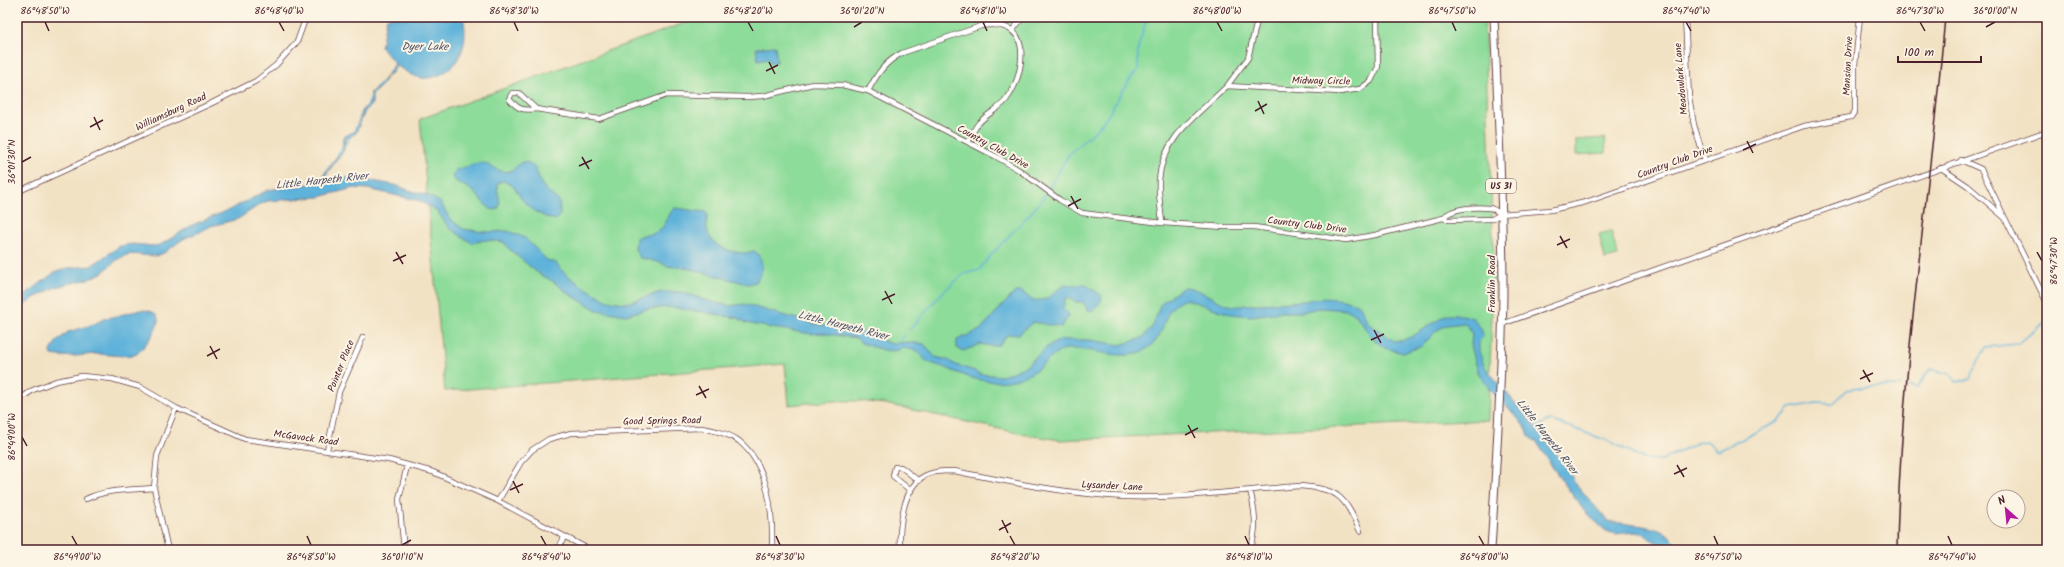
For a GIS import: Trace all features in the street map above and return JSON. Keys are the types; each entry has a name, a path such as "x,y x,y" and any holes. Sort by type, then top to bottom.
{"main road":[{"name":"Franklin Road","path":"1491,550 1502,355 1501,214 1494,17"}],"street":[{"name":"Williamsburg Road","path":"17,190 206,106 256,81 276,65 297,42 306,17"},
{"path":"1012,31 1023,17"},
{"path":"1162,223 1159,182 1162,166 1168,149 1181,130 1227,86 1248,58 1258,17"},
{"name":"Midway Circle","path":"1227,86 1340,92 1360,89 1371,81 1378,67 1377,17"},
{"name":"Meadowlark Lane","path":"1685,17 1689,97 1694,125 1705,161"},
{"name":"Mansion Drive","path":"1853,116 1855,105 1856,61 1860,17"},
{"path":"868,91 880,70 890,60 902,53 981,26 998,25 1012,31 1017,37 1022,52 1013,87 1000,106 979,123 968,142"},
{"name":"Country Club Drive","path":"536,109 519,93 512,93 508,98 516,108 523,110 536,109 599,119 667,95 748,97 763,96 806,84 822,83 842,85 868,91 968,142 1013,167 1054,196 1082,213 1162,223 1225,227 1254,227 1346,240 1374,235 1443,218 1448,220 1492,219 1501,214 1551,210 1586,202 1804,126 1853,116"},
{"path":"1502,324 1960,160 2047,131"},
{"path":"1960,160 1981,169 2047,303"},
{"path":"1941,168 1968,186 2005,218"},
{"name":"Country Club Drive","path":"1443,218 1447,213 1453,211 1474,209 1492,208 1501,214"},
{"name":"Pointer Place","path":"327,450 339,392 363,337"},
{"name":"McGavock Road","path":"17,401 33,390 56,381 82,376 112,379 140,388 176,408 246,439 389,460 433,472 498,501 590,550"},
{"path":"168,550 154,488 157,456 176,408"},
{"name":"Good Springs Road","path":"498,501 521,462 532,450 549,439 571,433 701,428 720,432 738,441 761,468 769,500 772,550"},
{"path":"404,550 399,499 407,466"},
{"path":"911,491 893,476 895,468 901,467 919,481"},
{"name":"Lysander Lane","path":"900,550 902,513 911,491 921,478 940,471 954,471 1067,492 1111,497 1160,497 1300,486 1323,488 1338,495 1352,514 1360,531"},
{"path":"86,499 94,495 154,488"},
{"path":"1250,490 1256,518 1255,538 1250,550"},
{"path":"558,550 564,537"}],"green space":[{"path":"701,17 1484,17 1494,264 1488,420 1060,440 1027,435 885,404 859,401 832,401 789,405 785,364 445,391 420,119"},
{"path":"1605,138 1606,153 1576,155 1576,140"},
{"path":"1611,231 1618,256 1605,259 1599,234"}],"water":[{"name":"Dyer Lake","path":"388,17 463,17 465,38 463,48 454,64 447,71 428,78 419,78 396,65 393,72 386,77 382,85 372,94 372,104 365,111 356,133 345,139 344,150 325,176 325,181 341,178 355,178 395,185 425,194 440,202 450,219 463,229 484,232 508,231 525,238 547,260 556,263 564,273 582,286 608,301 627,303 661,292 682,292 705,300 730,306 744,304 818,325 852,328 892,344 907,342 924,344 935,357 948,360 956,365 975,371 978,374 1003,376 1026,366 1047,347 1060,340 1090,340 1120,345 1142,338 1153,326 1160,305 1184,287 1200,291 1222,303 1237,306 1325,298 1348,301 1360,306 1368,323 1394,341 1401,341 1413,336 1446,315 1463,315 1473,318 1481,328 1483,335 1479,342 1479,351 1484,366 1532,423 1562,461 1576,484 1605,518 1609,521 1650,527 1659,530 1668,534 1681,550 1666,550 1664,546 1650,539 1643,533 1635,532 1616,534 1606,531 1585,512 1553,468 1537,442 1529,437 1527,430 1516,416 1490,390 1478,372 1471,345 1472,334 1465,323 1447,325 1437,330 1422,346 1403,353 1385,348 1372,338 1356,315 1348,310 1319,308 1301,312 1280,312 1252,316 1230,314 1186,299 1171,309 1159,337 1153,344 1137,354 1117,355 1086,350 1067,349 1056,354 1030,374 1019,379 996,382 984,381 932,364 921,356 918,351 904,348 895,351 883,350 861,343 856,338 821,333 812,334 772,328 746,323 738,318 671,307 647,309 626,315 597,310 572,296 554,282 538,273 509,249 504,242 485,240 472,243 449,228 437,211 420,201 368,189 354,188 319,197 268,201 259,205 238,219 211,226 183,239 164,253 156,256 129,254 118,259 103,272 92,278 56,287 34,298 17,311 17,301 55,272 67,268 91,266 120,246 132,244 155,246 162,244 192,225 229,210 268,190 323,182 324,174 342,149 343,137 355,131 363,109 370,104 371,92 379,86 395,64 381,47 386,20"},
{"path":"775,46 777,62 770,63 769,58 758,60 756,48"},
{"path":"481,162 504,172 512,170 522,162 531,164 536,170 545,188 559,201 560,214 556,220 543,216 531,209 507,182 502,181 498,183 497,190 500,203 498,209 493,210 471,190 452,177 456,170"},
{"path":"675,208 706,212 708,215 707,231 715,243 721,247 744,253 755,251 762,262 760,274 756,282 748,284 686,268 666,266 662,263 640,258 635,249 636,238 660,230"},
{"path":"1066,285 1086,285 1101,295 1102,300 1092,311 1088,310 1083,302 1076,302 1068,298 1065,299 1063,308 1068,313 1068,317 1061,327 1033,322 1019,334 1007,335 999,345 990,346 981,344 963,351 957,348 957,340 980,330 1015,292 1022,292 1032,300 1039,300 1048,298"},
{"path":"140,310 151,311 156,315 158,320 153,334 137,354 127,356 96,354 63,356 52,355 50,353 56,342 68,332 92,325 104,319"}],"waterway":[{"path":"909,330 943,292 964,274 979,270 1040,203 1069,154 1097,129 1107,117 1128,82 1138,70 1138,48 1147,17"},
{"path":"376,88 382,83"},
{"path":"366,108 373,93"},
{"path":"353,133 357,125"},
{"path":"338,154 351,136"},
{"path":"1909,387 1917,388 1930,369 1949,374 1957,382 1970,379 1986,347 2018,344 2047,320"},
{"path":"897,344 905,335"},
{"name":"Little Harpeth River","path":"1534,428 1550,420 1611,442 1644,459 1662,460 1699,442 1707,441 1718,451 1779,421 1790,408 1816,403 1833,404 1846,390 1866,387 1901,386"}],"railway":[{"path":"1897,550 1899,483 1904,416 1916,283 1939,84 1945,17"}]}
